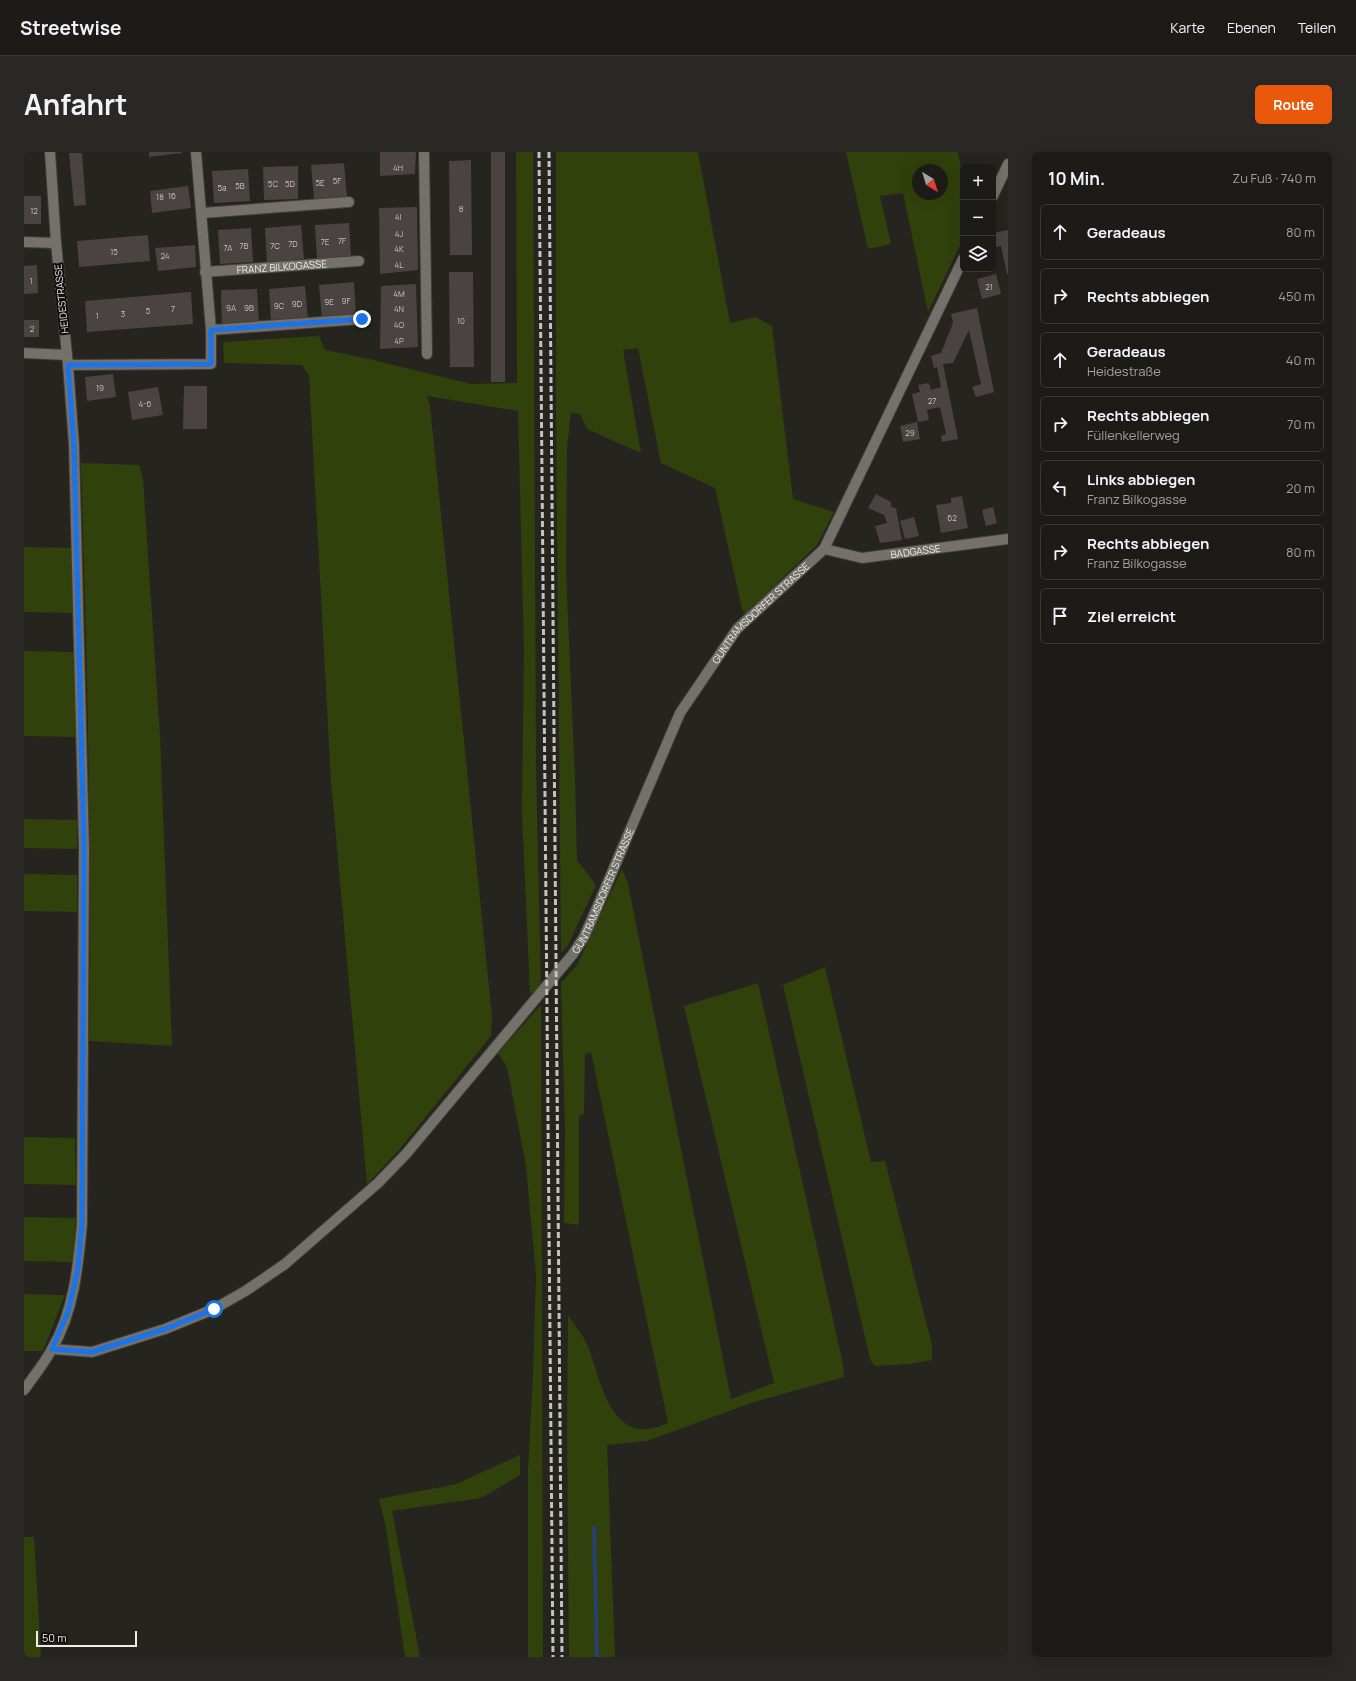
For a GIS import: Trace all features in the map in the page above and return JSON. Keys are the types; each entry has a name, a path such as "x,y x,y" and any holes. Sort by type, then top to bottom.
{"street":[{"name":"HEIDESTRASSE","path":"24,1390 52,1349 68,1312 78,1269 82,1224 84,848 74,445 68,360 56,243 50,152"},
{"path":"24,353 68,360 211,364 211,330 196,152"},
{"path":"424,152 427,354"},
{"path":"996,190 1008,164"},
{"path":"202,213 349,202"},
{"path":"24,242 56,243"},
{"name":"FRANZ BILKOGASSE","path":"205,272 359,261"},
{"name":"GUNTRAMSDORFER STRASSE","path":"52,1349 92,1352 165,1329 214,1309 247,1290 285,1264 368,1193 406,1154 573,954 584,936 680,713 737,629 824,548 960,265"},
{"path":"211,330 362,319"},
{"name":"BADGASSE","path":"824,548 862,558 1008,539"}],"green space":[{"path":"516,152 533,152 536,768 541,987 530,994 522,813 524,650 518,411 427,396 430,406 492,1017 491,1036 399,1150 367,1184 331,781 309,375 302,365 224,363 223,342 319,336 325,350 369,359 471,384 517,383"},
{"path":"556,152 698,152 730,323 755,317 772,326 793,499 834,512 817,545 745,614 742,609 715,488 661,463 638,348 623,350 641,453 587,429 580,414 571,413 567,447 566,571 577,860 596,885 568,945 561,953 556,411"},
{"path":"846,152 958,152 960,164 960,245 928,312 903,193 880,196 891,244 868,249"},
{"path":"81,463 139,465 143,479 160,736 172,1046 89,1041 90,896"},
{"path":"24,547 71,548 75,613 24,612"},
{"path":"24,651 74,652 76,737 24,736"},
{"path":"24,819 77,820 77,849 24,848"},
{"path":"622,869 628,884 731,1399 774,1383 684,1006 758,983 843,1364 844,1377 754,1402 647,1441 607,1445 615,1657 569,1657 567,1429 568,1315 585,1340 605,1396 613,1410 622,1421 634,1428 649,1429 668,1423 591,1052 585,1054 584,1114 579,1116 579,1225 564,1223 565,1132 561,983 577,965"},
{"path":"24,874 77,875 77,912 24,911"},
{"path":"825,967 871,1162 885,1161 932,1345 932,1360 911,1364 875,1366 870,1359 783,985"},
{"path":"541,1005 543,1657 528,1657 528,1471 536,1275 526,1166 507,1067 498,1053"},
{"path":"24,1137 75,1138 76,1185 24,1184"},
{"path":"24,1217 76,1218 73,1262 24,1261"},
{"path":"24,1294 65,1295 43,1351 24,1351"},
{"path":"520,1455 520,1475 481,1498 392,1511 420,1657 405,1657 386,1528 379,1499 456,1484"},
{"path":"24,1537 34,1537 41,1657 24,1657"}],"building":[{"path":"149,152 182,152 182,153 149,157"},
{"path":"380,152 416,152 415,174 380,176"},
{"path":"491,152 505,152 505,382 491,382"},
{"path":"69,153 82,153 86,205 74,206"},
{"path":"471,160 472,255 450,255 449,161"},
{"path":"344,163 347,197 314,199 311,165"},
{"path":"298,166 298,199 264,200 263,167"},
{"path":"248,169 250,201 214,203 212,171"},
{"path":"188,186 191,208 152,213 150,191"},
{"path":"24,196 41,196 41,224 24,224"},
{"path":"417,207 418,270 380,274 379,208"},
{"path":"349,223 351,256 317,259 315,225"},
{"path":"301,225 304,259 267,262 265,228"},
{"path":"251,228 253,262 220,264 218,230"},
{"path":"1008,230 1008,274 1001,246 996,247 996,232"},
{"path":"148,235 150,261 79,267 77,241"},
{"path":"195,245 196,267 158,271 155,248"},
{"path":"37,265 38,293 24,294 24,266"},
{"path":"449,272 473,272 474,367 450,367"},
{"path":"996,274 1001,294 982,299 977,279"},
{"path":"354,282 356,315 322,318 319,285"},
{"path":"416,284 418,347 380,349 381,286"},
{"path":"305,286 308,319 271,322 269,289"},
{"path":"257,289 259,324 222,326 221,290"},
{"path":"191,292 193,324 87,332 85,301"},
{"path":"977,308 994,392 976,397 972,387 981,384 969,330 953,363 943,364 958,439 942,442 941,436 946,434 940,407 927,410 929,420 918,422 912,394 920,392 918,385 929,383 931,390 941,387 937,367 934,368 931,356 941,353 953,323 951,314"},
{"path":"24,320 39,320 39,337 24,337"},
{"path":"113,374 116,397 87,401 85,377"},
{"path":"184,386 207,386 207,429 183,429"},
{"path":"158,387 163,415 132,420 128,392"},
{"path":"917,422 920,439 903,442 900,426"},
{"path":"876,494 891,502 891,507 896,508 902,540 880,543 875,526 887,523 884,515 868,508"},
{"path":"962,496 968,528 941,533 936,505 951,503 951,498"},
{"path":"993,507 997,523 986,526 982,510"},
{"path":"914,517 919,536 905,539 900,521"}],"waterway":[{"path":"594,1528 597,1657"}],"railway":[{"path":"539,152 553,1657"},
{"path":"549,152 562,1657"}],"route":[{"path":"214,1309 165,1329 92,1352 52,1349 68,1312 78,1269 82,1224 84,848 74,445 68,365 211,364 211,330 362,319"}]}
